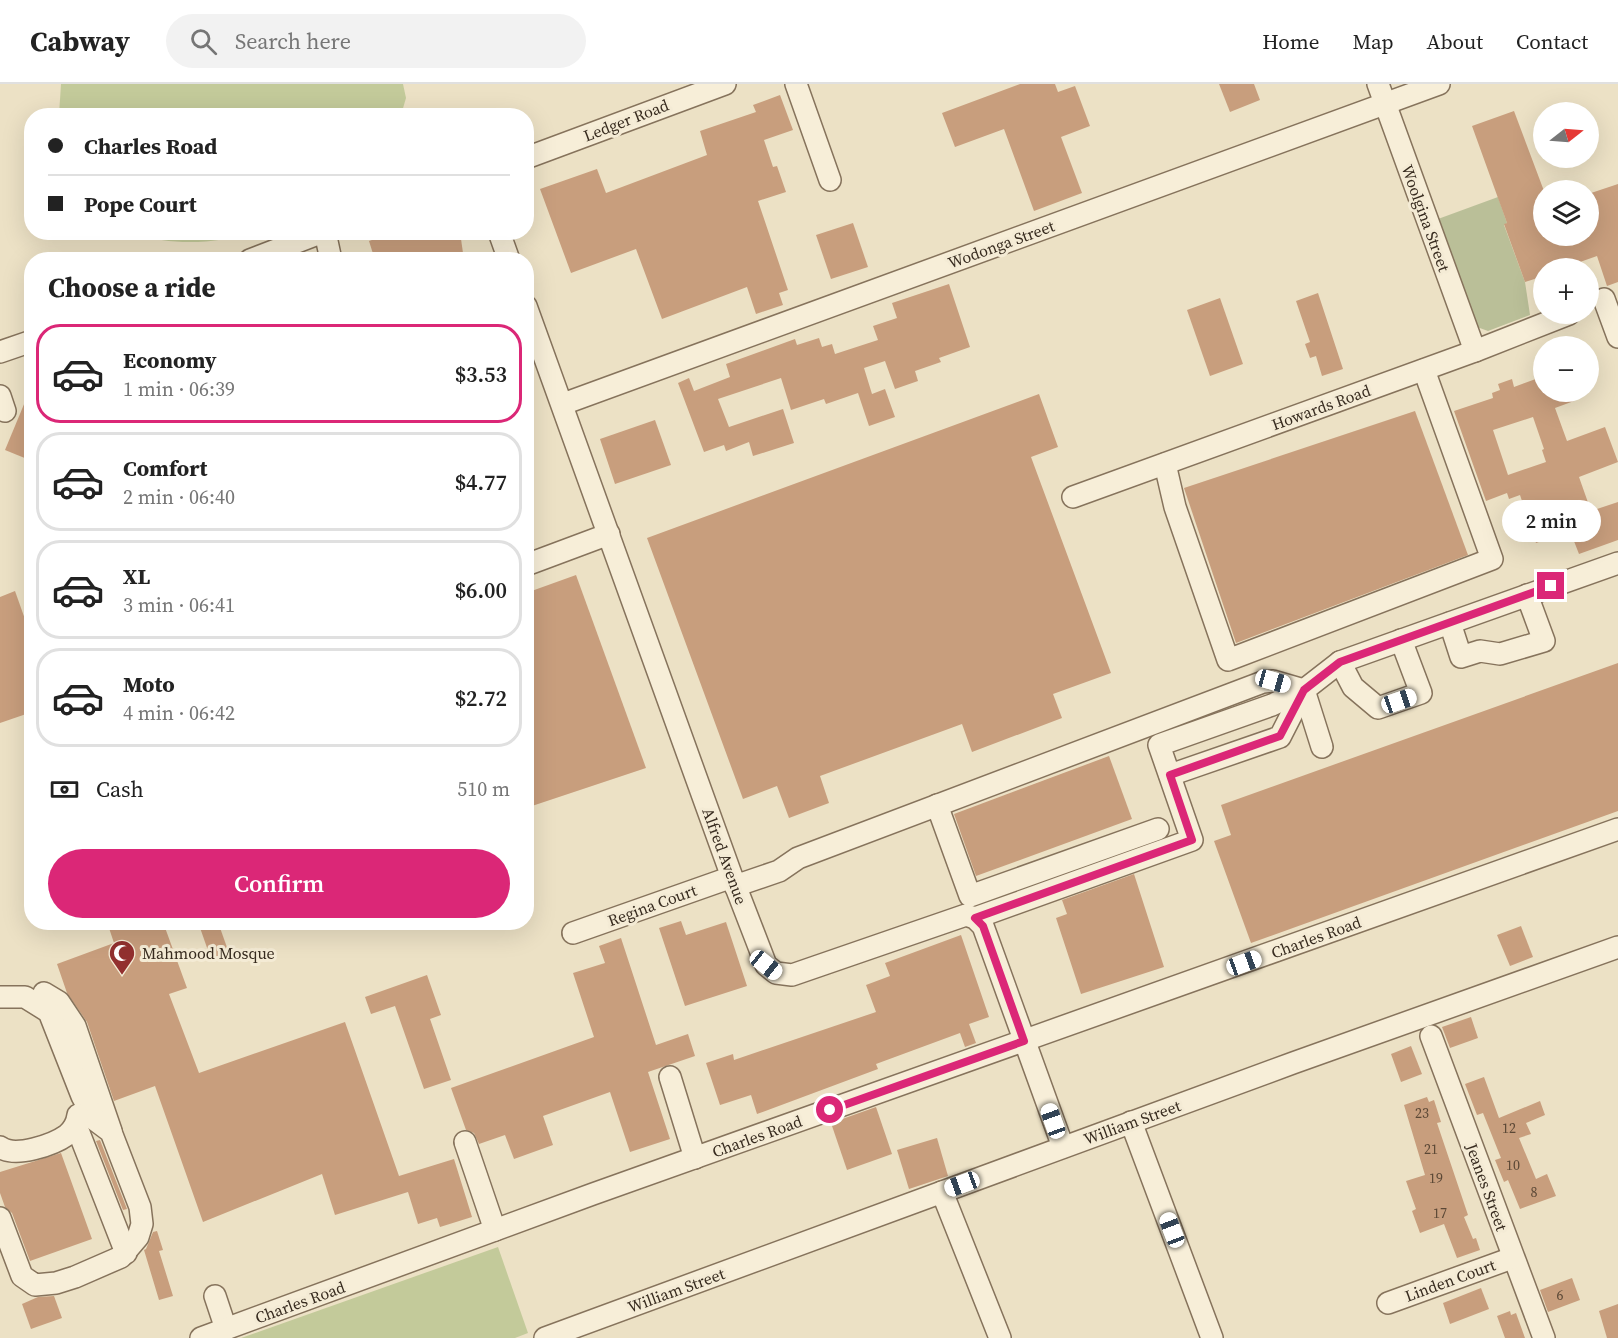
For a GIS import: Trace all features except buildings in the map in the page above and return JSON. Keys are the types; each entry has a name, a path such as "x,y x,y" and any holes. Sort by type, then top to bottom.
{"street":[{"name":"Ledger Road","path":"534,155 686,91 725,84"},
{"path":"796,84 830,180"},
{"name":"Woolgina Street","path":"1378,84 1475,351"},
{"name":"Wodonga Street","path":"563,404 1439,84"},
{"path":"271,252 303,240"},
{"path":"1604,300 1618,337"},
{"name":"Howards Road","path":"1072,497 1424,370 1544,324"},
{"name":"Alfred Avenue","path":"534,327 734,882 766,965 776,973 792,975 966,915 975,918 1192,840 1170,775"},
{"path":"0,352 24,344"},
{"path":"1165,464 1175,507 1228,660 1492,559 1424,370"},
{"path":"534,562 609,534"},
{"path":"1304,690 1280,736 1170,775 1160,745 1272,705 1304,690 1340,662 1618,563"},
{"path":"1450,622 1461,657 1480,651 1500,654 1544,641 1527,595"},
{"path":"1340,662 1353,687 1378,708 1421,693 1401,640"},
{"name":"Regina Court","path":"573,933 734,882 778,871 798,858 1263,682 1273,681 1304,690"},
{"path":"1304,690 1322,747"},
{"path":"937,805 970,896 1158,829"},
{"name":"Charles Road","path":"201,1338 695,1158 1618,829"},
{"path":"975,918 983,926 1063,1147"},
{"name":"William Street","path":"545,1338 1131,1122 1618,947"},
{"path":"0,997 26,997 43,993 59,1002 75,1026 111,1132 140,1207 142,1224 138,1237 126,1253 75,1277 56,1283 35,1285 22,1276 0,1218"},
{"path":"26,997 49,1012 82,1096 95,1120 111,1132"},
{"name":"Jeanes Street","path":"1431,1036 1512,1258 1544,1338"},
{"path":"669,1077 695,1158"},
{"path":"82,1096 76,1125 126,1253"},
{"path":"1131,1122 1212,1338"},
{"path":"0,1146 5,1151 24,1153 66,1135 76,1125"},
{"path":"465,1142 495,1230"},
{"path":"942,1192 999,1338"},
{"name":"Linden Court","path":"1388,1302 1512,1258"},
{"path":"214,1296 226,1329"}],"green space":[{"path":"61,84 403,84 406,98 403,108 59,108"},
{"path":"1498,197 1507,223 1504,225 1525,282 1530,315 1488,331 1477,327 1438,219"},
{"path":"164,240 218,240 195,242"},
{"path":"498,1247 528,1333 515,1338 241,1338"}],"place":[{"name":"Mahmood Mosque","path":"122,976"}],"route":[{"path":"830,1110 1024,1041 983,926 975,918 1192,840 1170,775 1280,736 1304,690 1340,662 1551,586"}]}
